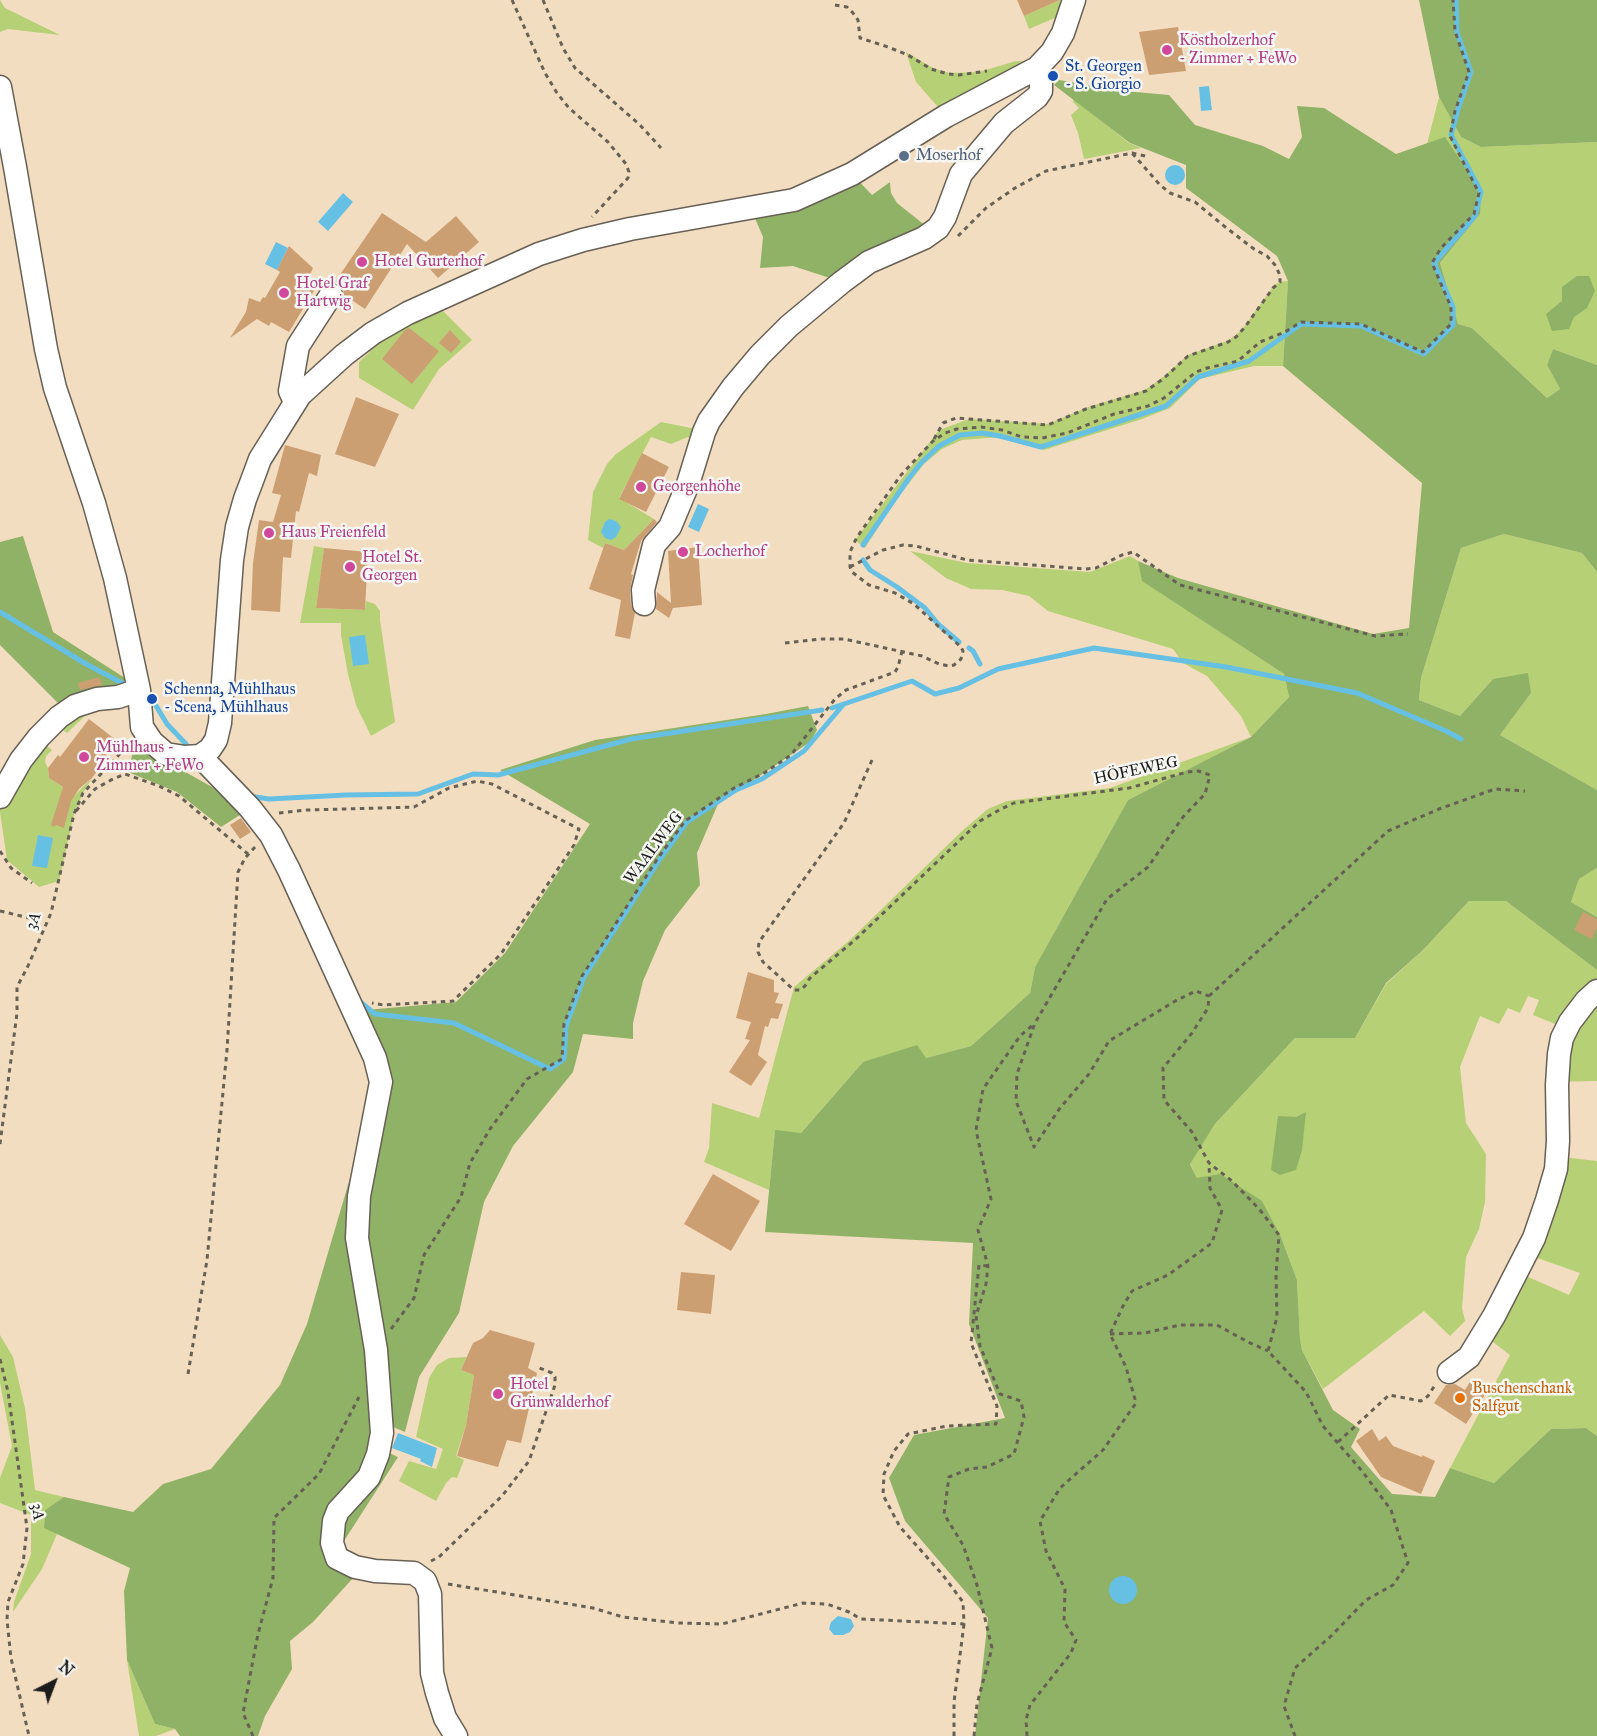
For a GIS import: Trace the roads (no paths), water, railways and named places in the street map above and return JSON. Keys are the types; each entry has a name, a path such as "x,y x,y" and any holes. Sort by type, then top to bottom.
{"street":[{"path":"0,87 46,349 55,388 94,503 115,578 139,690 142,728 152,742 166,754 185,757 200,756 210,749 216,740 220,723 232,560 244,499 260,459 295,402 344,356 373,333 408,313 540,255 584,240 630,230 794,200 852,174 946,116 1037,68 1052,52 1063,33 1074,0"},
{"path":"644,604 643,590 654,544 670,527 688,484 709,421 733,387 789,326 842,282 869,262 916,242 938,228 945,218 961,174 1004,123 1037,97 1041,91 1041,79 1037,68"},
{"path":"295,402 290,391 298,346 331,295"},
{"path":"0,797 21,760 59,717 75,706 139,690"},
{"path":"200,756 256,815 271,835 375,1058 381,1082 359,1196 357,1238 376,1350 382,1433 378,1454 369,1477 338,1511 334,1521 332,1543 338,1558 356,1567 375,1571 424,1573 430,1594 432,1673 445,1718 456,1736"},
{"path":"1449,1371 1468,1357 1494,1316 1534,1238 1556,1169 1557,1085 1562,1038 1570,1022 1586,1001 1597,992"}],"water":[{"path":"1209,86 1212,110 1201,111 1199,87"},
{"path":"1175,165 1182,168 1185,175 1182,182 1175,185 1168,182 1165,175 1168,168"},
{"path":"343,193 353,202 328,231 318,222"},
{"path":"276,242 288,248 277,270 265,264"},
{"path":"698,504 709,509 699,532 688,527"},
{"path":"609,519 616,521 621,527 616,537 611,540 605,538 601,532 605,522"},
{"path":"365,635 369,664 353,666 349,637"},
{"path":"38,835 53,838 47,868 32,866"},
{"path":"398,1433 437,1448 432,1467 420,1461 421,1459 392,1448"},
{"path":"1123,1576 1133,1580 1137,1590 1133,1600 1123,1604 1113,1600 1109,1590 1113,1580"},
{"path":"838,1616 851,1619 854,1626 850,1632 834,1635 829,1629 831,1622"}],"waterway":[{"path":"863,545 921,463 939,446 960,435 982,433 1041,447 1166,406 1198,377 1249,361 1301,324 1361,326 1424,354 1453,325 1453,307 1434,263 1475,216 1481,192 1451,135 1471,72 1457,32 1456,0"},
{"path":"863,560 870,570 925,608 938,624 959,642"},
{"path":"0,612 124,684"},
{"path":"969,648 980,664"},
{"path":"832,708 912,681 935,694 959,688 998,669 1094,648 1226,667 1357,693 1461,739"},
{"path":"155,704 167,724 186,744"},
{"path":"358,1000 375,1014 454,1023 550,1069 564,1059 566,1026 584,977 660,859 687,822 736,790 762,779 804,751 843,705"},
{"path":"249,796 269,799 418,794 473,774 498,775 631,739 822,710"}],"place":[{"name":"Köstholzerhof - Zimmer + FeWo","path":"1167,50"},
{"name":"St. Georgen - S. Giorgio","path":"1053,76"},
{"name":"Moserhof","path":"904,156"},
{"name":"Hotel Gurterhof","path":"362,262"},
{"name":"Hotel Graf Hartwig","path":"284,293"},
{"name":"Georgenhöhe","path":"641,487"},
{"name":"Haus Freienfeld","path":"269,533"},
{"name":"Locherhof","path":"683,552"},
{"name":"Hotel St. Georgen","path":"350,567"},
{"name":"Schenna, Mühlhaus - Scena, Mühlhaus","path":"152,699"},
{"name":"Mühlhaus - Zimmer + FeWo","path":"84,757"},
{"name":"Hotel Grünwalderhof","path":"498,1394"},
{"name":"Buschenschank Salfgut","path":"1460,1398"}]}
